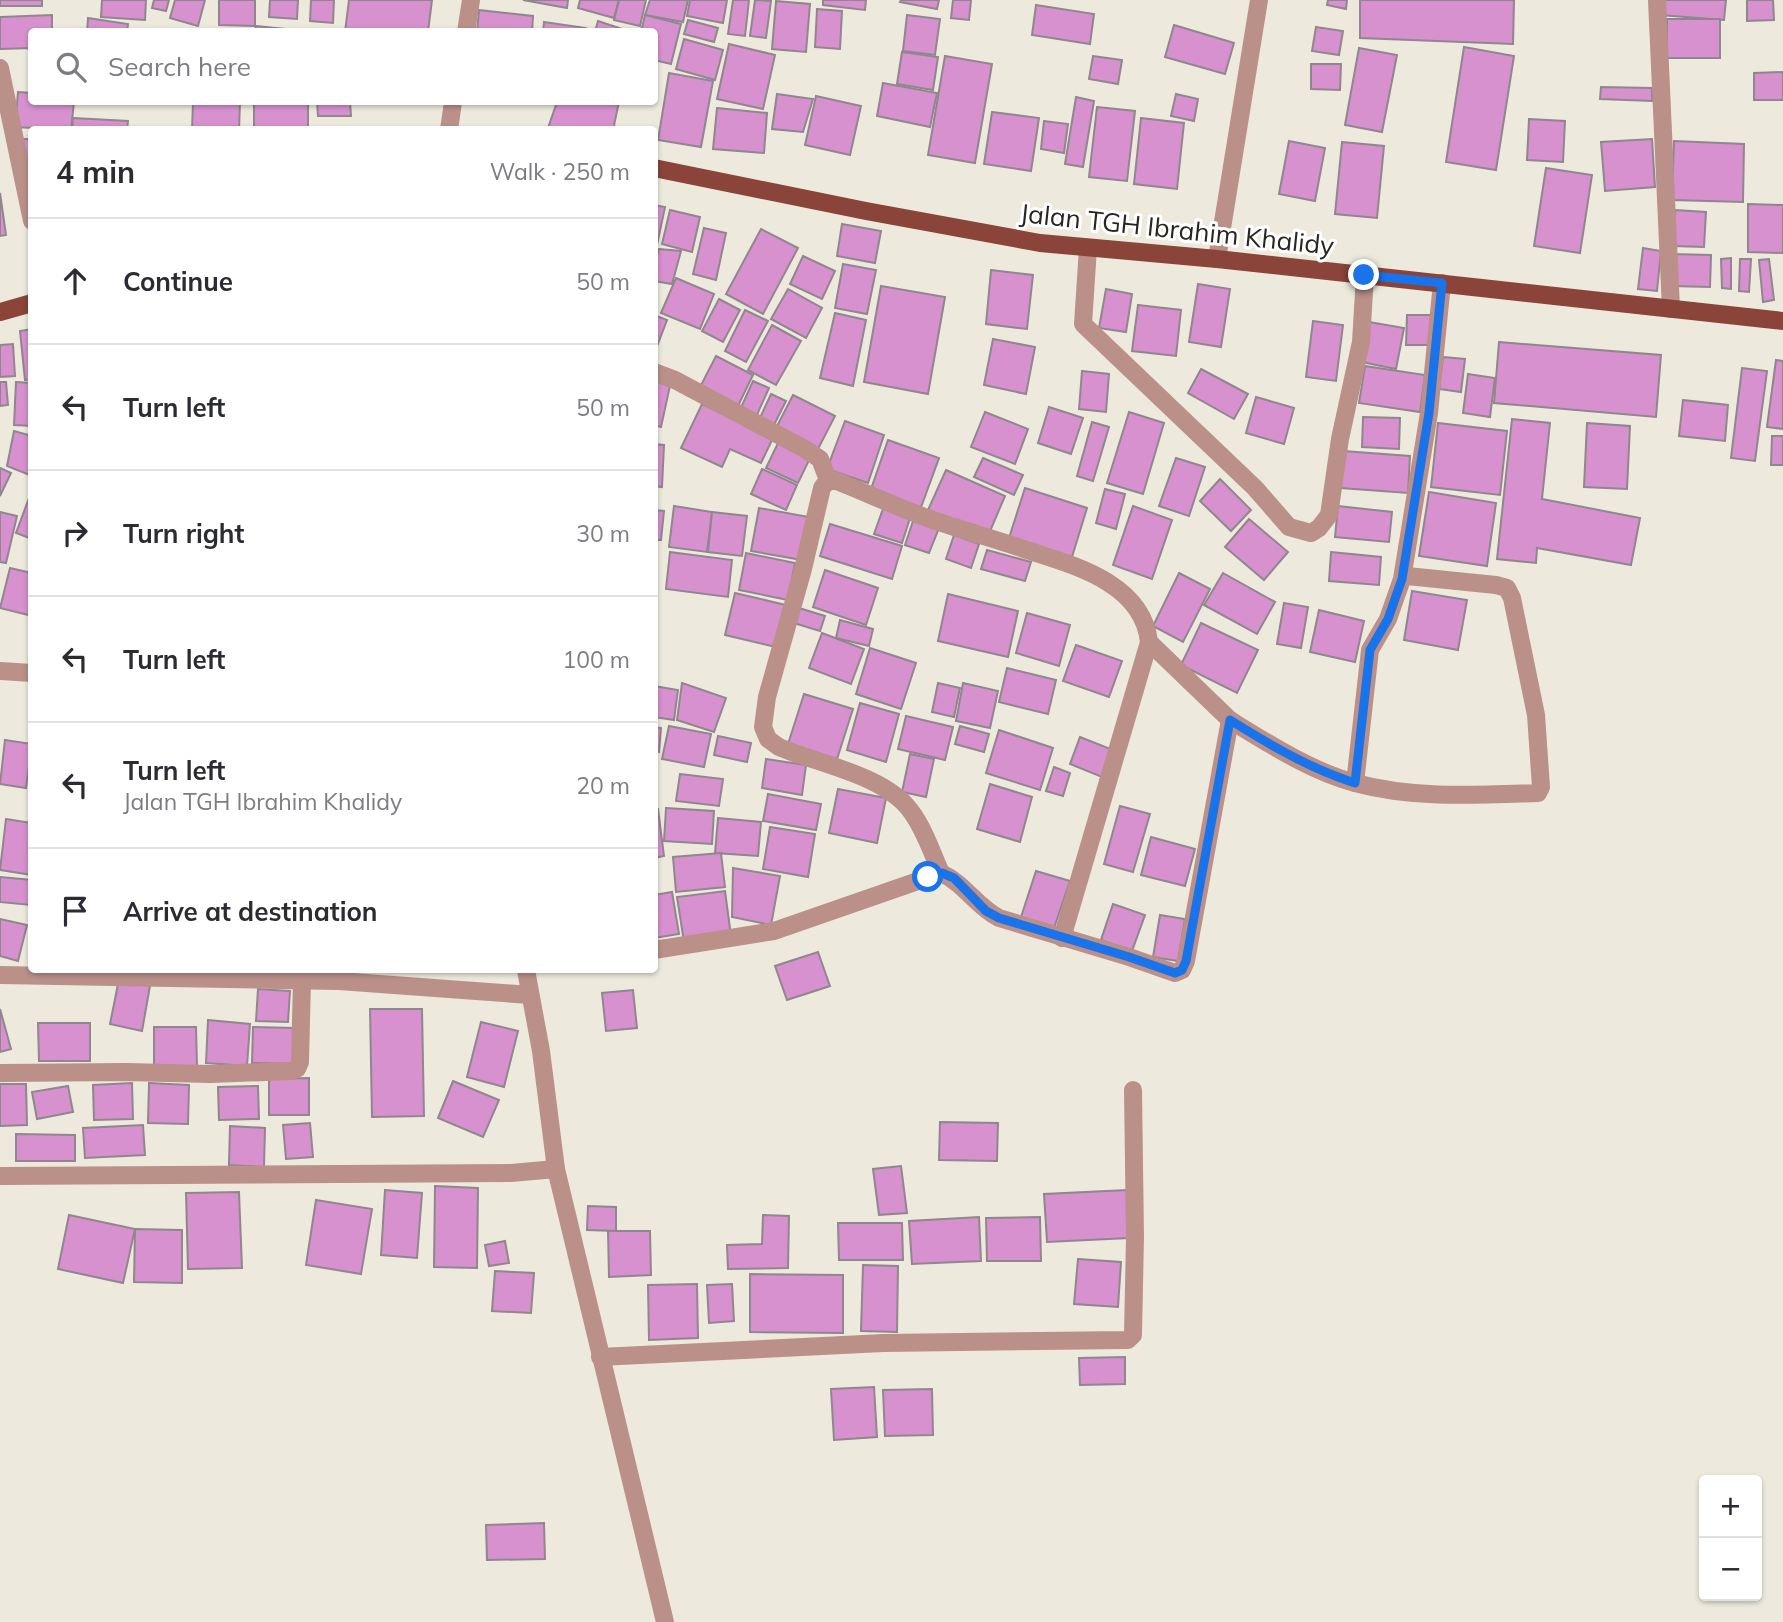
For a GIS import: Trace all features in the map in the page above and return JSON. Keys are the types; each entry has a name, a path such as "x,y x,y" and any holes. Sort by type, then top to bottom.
{"main road":[{"name":"Jalan TGH Ibrahim Khalidy","path":"658,169 1040,243 1217,258 1783,321"},
{"path":"0,312 28,304"}],"street":[{"path":"467,28 471,0"},
{"path":"1217,258 1259,0"},
{"path":"1657,0 1671,309"},
{"path":"0,68 28,202"},
{"path":"450,126 453,105"},
{"path":"1088,248 1083,324 1255,488 1289,527 1311,533 1319,528 1329,515 1340,439 1361,342 1364,275"},
{"path":"1355,783 1370,650 1388,619 1402,579 1429,413 1442,283"},
{"path":"658,374 805,449 820,459 828,480"},
{"path":"828,480 822,488 803,569 767,697 763,727 768,739 779,747 861,776 896,795 910,810 942,873 954,878 986,911 999,918 1175,973 1182,970 1186,961 1230,720"},
{"path":"828,480 834,480 933,520 1093,573 1125,595 1139,610 1148,628 1149,642 1062,937"},
{"path":"1149,642 1230,720 1315,768 1355,783 1417,794 1538,793 1541,787 1536,715 1512,598 1507,589 1496,585 1407,576"},
{"path":"0,671 28,673"},
{"path":"658,949 774,931 942,873"},
{"path":"527,973 541,1051 545,1100 556,1169 665,1622"},
{"path":"0,975 302,981 530,992"},
{"path":"0,1073 210,1074 292,1071 297,1069 300,1062 302,981"},
{"path":"600,1357 883,1343 1128,1340 1133,1335 1135,1237 1133,1090"},
{"path":"0,1176 511,1173 556,1169"}],"building":[{"path":"0,0 42,0 42,6 0,6"},
{"path":"102,0 146,0 145,20 101,17"},
{"path":"154,0 169,0 166,11 152,8"},
{"path":"175,0 205,0 198,26 170,18"},
{"path":"219,0 255,0 255,26 219,25"},
{"path":"270,0 298,0 297,19 269,17"},
{"path":"311,0 334,0 333,23 310,21"},
{"path":"349,0 432,0 428,28 346,28"},
{"path":"523,0 568,0 567,8"},
{"path":"580,0 619,0 614,18 578,8"},
{"path":"619,0 646,0 640,26 614,20"},
{"path":"650,0 688,0 683,22 645,15"},
{"path":"690,0 727,0 723,23 687,16"},
{"path":"733,0 749,0 745,36 728,34"},
{"path":"755,0 771,1 766,38 750,36"},
{"path":"823,0 866,0 865,10 823,5"},
{"path":"939,0 937,9 900,2"},
{"path":"953,0 971,0 969,20 951,18"},
{"path":"1328,0 1347,0 1346,9 1327,5"},
{"path":"1360,0 1514,0 1513,44 1360,38"},
{"path":"1661,0 1726,0 1724,20 1660,15"},
{"path":"1747,0 1773,0 1774,20 1747,21"},
{"path":"776,1 810,4 806,52 772,49"},
{"path":"1036,5 1094,14 1090,44 1032,35"},
{"path":"817,9 842,11 840,49 815,47"},
{"path":"479,10 533,16 532,28 477,28"},
{"path":"52,15 52,28 28,28 28,48 0,49 0,17"},
{"path":"645,15 681,24 671,64 658,61 658,28 642,28"},
{"path":"907,15 940,19 935,55 903,51"},
{"path":"88,18 128,24 128,28 87,28"},
{"path":"1667,19 1720,19 1720,58 1667,58"},
{"path":"688,20 718,28 714,42 684,34"},
{"path":"598,21 619,28 596,28"},
{"path":"544,22 586,28 543,28"},
{"path":"1174,25 1234,43 1225,74 1165,57"},
{"path":"1316,27 1343,31 1339,55 1312,51"},
{"path":"684,39 723,50 715,80 676,69"},
{"path":"729,44 775,55 763,109 717,99"},
{"path":"1464,47 1514,56 1496,170 1446,162"},
{"path":"1359,48 1397,55 1382,132 1345,125"},
{"path":"902,52 938,57 933,90 897,84"},
{"path":"945,56 992,64 975,163 928,155"},
{"path":"1093,56 1122,60 1118,84 1089,79"},
{"path":"1311,64 1341,64 1340,90 1311,89"},
{"path":"1783,72 1783,100 1754,100 1754,73"},
{"path":"669,73 713,81 701,147 658,140"},
{"path":"883,83 937,93 930,127 877,116"},
{"path":"1601,87 1652,88 1652,101 1600,99"},
{"path":"18,92 28,93 28,105 74,105 71,126 15,127"},
{"path":"777,94 813,99 803,132 772,129"},
{"path":"1176,94 1198,99 1194,121 1171,116"},
{"path":"816,96 861,106 850,155 805,145"},
{"path":"1076,97 1094,101 1083,167 1065,164"},
{"path":"193,105 240,105 239,126 192,126"},
{"path":"254,105 308,105 308,126 254,126"},
{"path":"317,105 350,105 351,116 318,116"},
{"path":"556,105 618,105 614,126 549,126"},
{"path":"1097,107 1135,111 1127,181 1089,177"},
{"path":"717,108 767,113 764,153 713,149"},
{"path":"992,112 1039,118 1031,171 984,164"},
{"path":"73,118 128,121 127,126 72,126"},
{"path":"1141,118 1184,123 1177,189 1134,184"},
{"path":"1529,119 1565,121 1563,162 1527,160"},
{"path":"1044,121 1068,124 1064,153 1041,149"},
{"path":"22,139 28,139 28,164 23,165"},
{"path":"1652,139 1655,187 1605,191 1601,142"},
{"path":"1289,141 1325,148 1315,201 1279,194"},
{"path":"1674,141 1744,144 1743,202 1672,200"},
{"path":"1342,142 1384,146 1377,218 1335,214"},
{"path":"1546,168 1592,175 1580,253 1534,246"},
{"path":"0,193 6,235 0,236"},
{"path":"1748,204 1783,205 1783,253 1748,252"},
{"path":"658,206 665,207 658,240"},
{"path":"670,210 700,217 692,252 662,244"},
{"path":"1675,210 1706,212 1704,247 1673,246"},
{"path":"842,224 881,231 875,263 837,256"},
{"path":"704,228 726,233 716,280 693,274"},
{"path":"761,229 798,248 763,314 726,294"},
{"path":"1643,248 1661,251 1657,291 1638,289"},
{"path":"659,249 681,251 672,284 658,282"},
{"path":"1671,254 1711,255 1710,287 1670,286"},
{"path":"803,256 835,271 822,299 790,284"},
{"path":"1731,258 1731,289 1722,288 1721,259"},
{"path":"1740,259 1751,259 1749,292 1739,291"},
{"path":"1769,259 1774,300 1763,302 1759,260"},
{"path":"843,264 876,270 867,314 835,308"},
{"path":"991,270 1033,275 1027,329 986,324"},
{"path":"676,278 714,294 700,329 661,313"},
{"path":"1198,284 1230,289 1221,347 1189,342"},
{"path":"881,286 945,297 928,394 864,382"},
{"path":"788,289 822,308 806,338 771,319"},
{"path":"1106,289 1132,294 1126,332 1099,328"},
{"path":"719,299 740,310 723,342 702,331"},
{"path":"1138,305 1181,310 1176,356 1132,351"},
{"path":"745,310 768,321 746,362 725,351"},
{"path":"835,313 866,320 853,386 820,378"},
{"path":"1407,315 1431,315 1430,345 1406,345"},
{"path":"658,317 667,320 658,344"},
{"path":"1313,321 1343,325 1336,381 1306,377"},
{"path":"1369,322 1404,328 1396,369 1361,362"},
{"path":"772,325 801,341 776,385 748,370"},
{"path":"28,330 28,380 25,380 20,331"},
{"path":"993,339 1035,347 1026,394 984,385"},
{"path":"1499,342 1661,355 1656,417 1494,403"},
{"path":"13,344 15,376 0,377 0,345"},
{"path":"716,356 753,375 737,408 699,389"},
{"path":"1443,357 1465,359 1461,392 1439,389"},
{"path":"1776,360 1783,361 1783,429 1767,427"},
{"path":"1365,366 1425,375 1420,412 1359,403"},
{"path":"1742,368 1767,371 1755,461 1731,458"},
{"path":"1201,369 1248,394 1234,419 1188,393"},
{"path":"1082,371 1109,374 1106,412 1079,409"},
{"path":"1468,374 1495,378 1490,417 1463,413"},
{"path":"658,378 671,381 661,427 658,426"},
{"path":"753,381 769,388 755,419 739,412"},
{"path":"0,382 6,382 8,405 0,406"},
{"path":"16,382 28,383 28,426 14,425"},
{"path":"771,394 786,401 773,427 759,420"},
{"path":"793,395 835,416 817,451 775,430"},
{"path":"1256,397 1294,408 1284,444 1246,433"},
{"path":"1683,400 1728,405 1725,441 1679,436"},
{"path":"702,404 773,438 761,463 730,449 722,467 681,448"},
{"path":"1049,407 1083,418 1071,454 1038,443"},
{"path":"985,412 1028,429 1015,464 971,447"},
{"path":"1129,412 1164,423 1143,494 1107,483"},
{"path":"1363,417 1400,418 1399,449 1362,447"},
{"path":"1512,419 1550,423 1542,499 1640,518 1631,565 1537,548 1536,563 1497,559"},
{"path":"845,421 884,435 868,483 827,469"},
{"path":"1092,422 1109,427 1093,481 1077,476"},
{"path":"1438,423 1507,431 1500,495 1431,487"},
{"path":"1587,423 1630,426 1627,489 1584,487"},
{"path":"14,431 28,435 28,474 7,466"},
{"path":"1772,436 1783,436 1783,465 1771,465"},
{"path":"888,440 939,458 920,510 870,492"},
{"path":"779,441 811,456 798,483 766,468"},
{"path":"658,444 664,445 662,487 658,486"},
{"path":"1343,451 1410,456 1408,493 1341,488"},
{"path":"983,458 1023,475 1014,495 974,477"},
{"path":"1176,458 1205,467 1189,516 1159,506"},
{"path":"0,468 11,473 0,496"},
{"path":"762,469 797,485 786,510 751,494"},
{"path":"946,470 1005,496 988,536 928,510"},
{"path":"1220,479 1251,510 1231,531 1200,501"},
{"path":"1025,488 1087,508 1072,557 1009,538"},
{"path":"1105,489 1125,494 1116,529 1096,523"},
{"path":"1429,492 1496,503 1487,566 1419,556"},
{"path":"28,501 28,538 16,533"},
{"path":"674,506 712,512 707,552 669,547"},
{"path":"884,506 911,515 902,543 874,534"},
{"path":"1133,506 1172,520 1152,579 1113,565"},
{"path":"1338,506 1392,512 1389,542 1335,537"},
{"path":"759,508 809,517 802,560 751,551"},
{"path":"658,510 664,511 661,540 658,540"},
{"path":"0,512 17,516 6,563 0,562"},
{"path":"712,512 747,516 742,556 708,552"},
{"path":"914,518 939,528 929,553 905,545"},
{"path":"1249,519 1288,552 1264,580 1225,547"},
{"path":"830,524 902,546 892,579 820,556"},
{"path":"954,535 979,544 971,568 946,559"},
{"path":"987,550 1031,562 1025,581 981,569"},
{"path":"670,552 732,560 728,597 666,589"},
{"path":"1331,552 1381,557 1379,585 1329,581"},
{"path":"746,553 795,563 788,600 739,590"},
{"path":"10,568 28,572 28,615 0,608"},
{"path":"825,570 878,588 866,625 813,607"},
{"path":"1179,573 1210,589 1183,642 1153,626"},
{"path":"1223,573 1275,602 1257,634 1204,605"},
{"path":"1412,591 1467,600 1458,650 1404,640"},
{"path":"735,593 786,605 776,647 725,635"},
{"path":"948,594 1018,611 1008,657 938,641"},
{"path":"1284,603 1308,607 1301,648 1277,644"},
{"path":"799,608 825,616 820,631 794,623"},
{"path":"1319,610 1364,621 1355,662 1310,652"},
{"path":"1027,613 1070,625 1059,666 1016,653"},
{"path":"840,620 873,629 869,646 836,638"},
{"path":"1201,623 1258,650 1237,693 1181,665"},
{"path":"822,633 864,649 851,684 809,668"},
{"path":"1076,645 1122,661 1109,697 1063,681"},
{"path":"870,648 916,663 901,709 856,694"},
{"path":"1007,668 1056,680 1048,714 999,702"},
{"path":"682,683 726,698 714,732 677,720"},
{"path":"938,683 960,688 954,717 932,712"},
{"path":"963,683 998,691 990,728 956,721"},
{"path":"658,687 678,690 674,720 658,718"},
{"path":"804,694 853,709 837,759 788,744"},
{"path":"860,703 899,714 886,762 847,750"},
{"path":"906,716 953,727 945,760 898,749"},
{"path":"669,726 711,734 704,767 662,759"},
{"path":"960,726 989,734 984,752 955,744"},
{"path":"658,728 661,728 658,752"},
{"path":"999,730 1053,748 1040,790 986,773"},
{"path":"718,736 751,743 747,762 714,755"},
{"path":"1080,737 1113,750 1102,777 1070,764"},
{"path":"5,740 28,743 26,788 0,784"},
{"path":"910,754 934,759 926,797 902,792"},
{"path":"766,759 806,765 802,795 762,788"},
{"path":"1054,767 1070,773 1063,796 1046,791"},
{"path":"680,774 723,779 719,806 676,801"},
{"path":"990,784 1032,797 1020,842 977,829"},
{"path":"838,789 886,798 877,843 829,833"},
{"path":"768,794 821,804 816,830 763,821"},
{"path":"1120,806 1150,814 1133,872 1104,864"},
{"path":"666,808 714,811 712,844 664,841"},
{"path":"658,809 664,856 658,857"},
{"path":"718,818 761,822 758,856 715,853"},
{"path":"6,819 28,822 28,874 0,870"},
{"path":"770,827 815,834 808,877 763,869"},
{"path":"1151,837 1195,849 1185,886 1141,875"},
{"path":"721,853 725,887 676,892 673,857"},
{"path":"733,868 780,876 771,925 732,917"},
{"path":"1036,871 1070,881 1054,928 1021,917"},
{"path":"0,877 28,880 28,905 0,902"},
{"path":"725,891 731,936 684,942 677,897"},
{"path":"672,892 679,934 658,937 658,894"},
{"path":"1113,904 1145,915 1132,951 1101,940"},
{"path":"1160,915 1185,919 1178,961 1153,957"},
{"path":"0,919 27,925 18,961 0,956"},
{"path":"818,952 830,986 787,1000 775,966"},
{"path":"119,979 150,986 142,1031 110,1024"},
{"path":"258,989 290,991 288,1022 256,1021"},
{"path":"633,990 637,1028 606,1031 602,993"},
{"path":"0,1009 11,1049 0,1052"},
{"path":"370,1009 422,1009 424,1116 372,1117"},
{"path":"208,1020 250,1024 247,1066 206,1063"},
{"path":"481,1022 518,1031 504,1087 467,1077"},
{"path":"38,1023 90,1023 90,1061 39,1061"},
{"path":"154,1027 196,1027 197,1067 154,1068"},
{"path":"253,1027 295,1028 294,1064 252,1063"},
{"path":"309,1078 309,1115 269,1115 269,1079"},
{"path":"453,1081 499,1100 483,1137 438,1118"},
{"path":"132,1083 133,1119 94,1120 93,1085"},
{"path":"149,1083 189,1085 188,1124 148,1123"},
{"path":"0,1084 26,1084 27,1125 0,1126"},
{"path":"68,1086 73,1112 37,1119 32,1092"},
{"path":"258,1086 259,1119 219,1120 218,1087"},
{"path":"940,1122 998,1123 997,1161 939,1160"},
{"path":"310,1123 313,1157 286,1159 283,1125"},
{"path":"143,1125 145,1155 85,1158 83,1128"},
{"path":"230,1126 265,1128 264,1167 229,1165"},
{"path":"16,1134 75,1135 75,1161 16,1161"},
{"path":"901,1166 907,1213 879,1215 873,1169"},
{"path":"435,1186 478,1188 477,1268 434,1267"},
{"path":"385,1190 422,1193 417,1258 381,1255"},
{"path":"1127,1190 1129,1238 1047,1242 1044,1194"},
{"path":"239,1192 242,1268 188,1269 186,1193"},
{"path":"316,1200 372,1209 361,1274 306,1265"},
{"path":"588,1206 616,1207 616,1231 587,1230"},
{"path":"69,1215 135,1229 123,1283 58,1269"},
{"path":"763,1215 789,1216 788,1268 728,1269 727,1245 762,1244"},
{"path":"979,1217 981,1261 912,1264 909,1221"},
{"path":"1040,1217 1041,1261 987,1261 986,1218"},
{"path":"838,1223 902,1223 903,1260 839,1260"},
{"path":"135,1229 182,1230 182,1283 134,1282"},
{"path":"608,1231 650,1231 651,1275 609,1277"},
{"path":"505,1241 509,1263 489,1266 485,1245"},
{"path":"1078,1259 1121,1262 1118,1307 1074,1304"},
{"path":"863,1265 898,1266 897,1332 861,1331"},
{"path":"495,1271 534,1273 531,1313 492,1311"},
{"path":"750,1274 843,1275 843,1333 750,1332"},
{"path":"697,1284 698,1338 649,1340 648,1285"},
{"path":"732,1284 734,1321 709,1323 707,1285"},
{"path":"1125,1357 1125,1384 1080,1385 1079,1358"},
{"path":"874,1387 877,1437 834,1440 831,1389"},
{"path":"932,1389 933,1435 885,1436 883,1390"},
{"path":"544,1523 545,1559 487,1560 486,1525"}],"route":[{"path":"928,877 942,873 954,878 986,911 999,918 1175,973 1182,970 1186,961 1230,720 1315,768 1355,783 1370,650 1388,619 1402,579 1429,413 1442,283 1364,275"}]}
